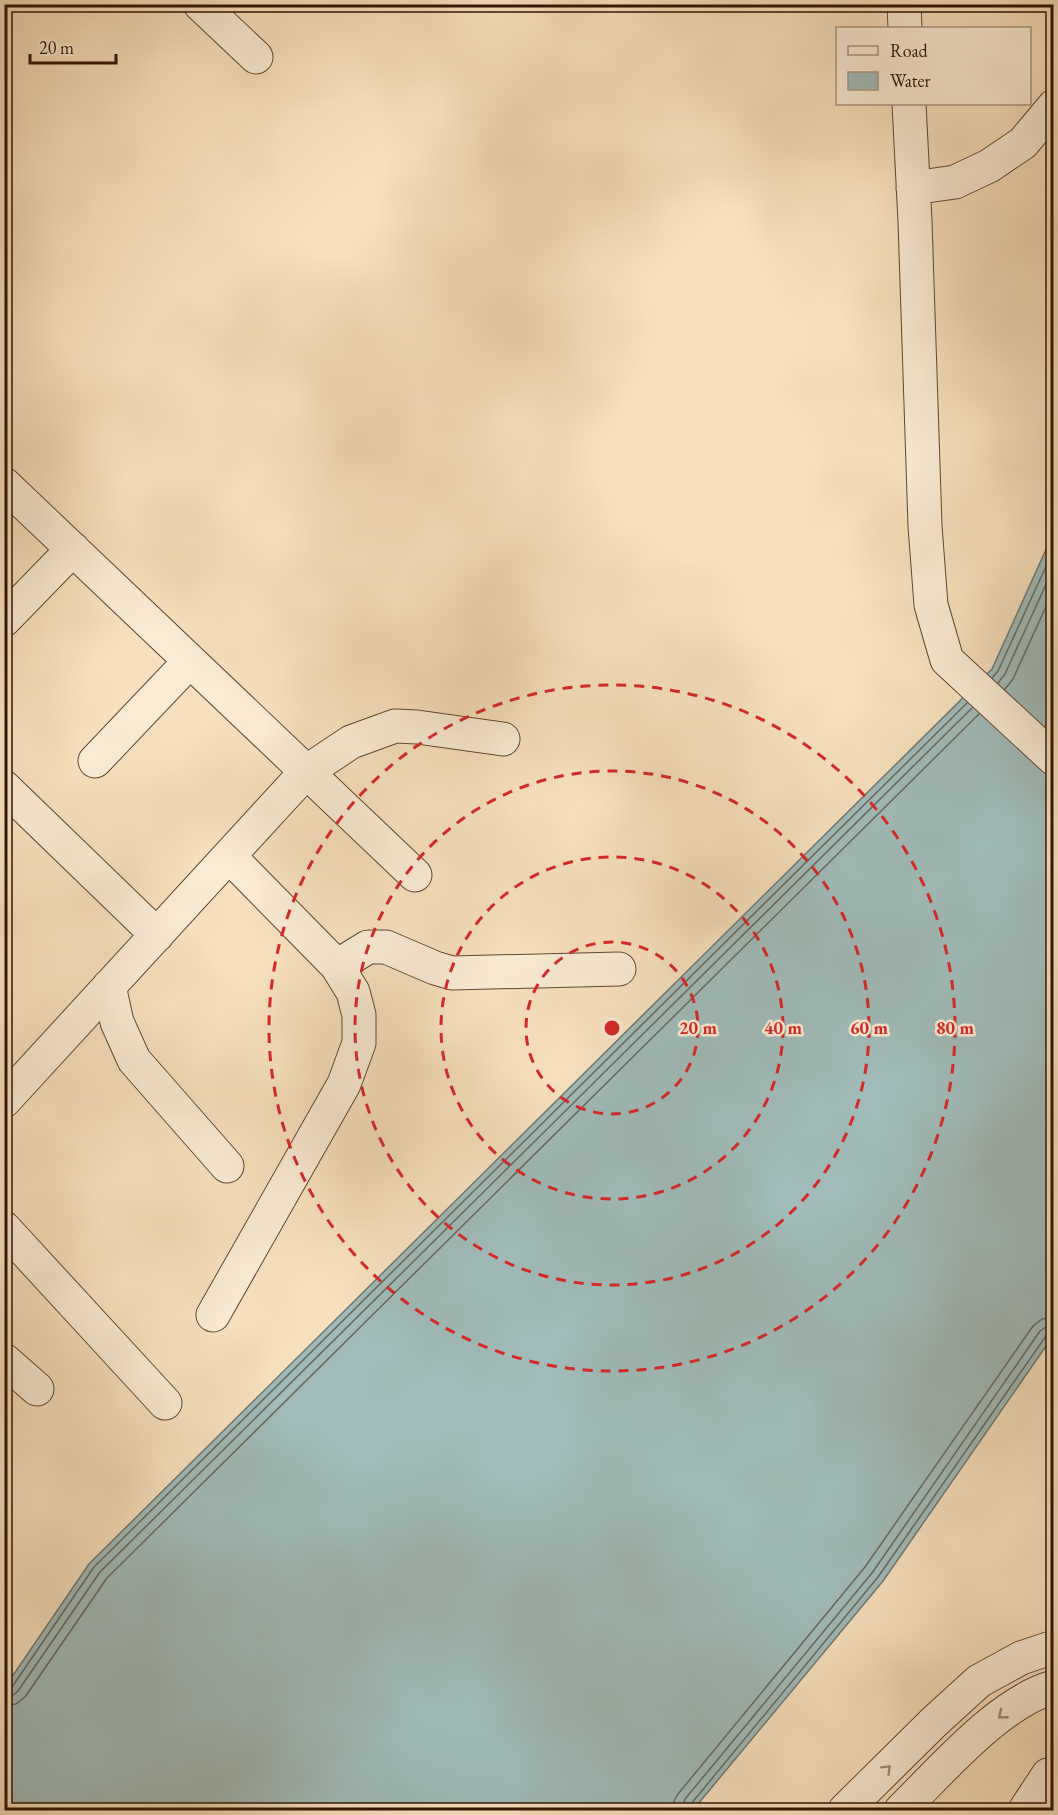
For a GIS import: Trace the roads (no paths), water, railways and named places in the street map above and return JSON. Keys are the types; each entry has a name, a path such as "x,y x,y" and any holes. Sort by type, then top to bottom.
{"street":[{"path":"200,4 256,57"},
{"path":"904,4 905,27"},
{"path":"909,105 925,526 931,605 947,660 1053,759"},
{"path":"913,188 955,182 990,166 1023,143 1053,106"},
{"path":"4,484 414,875"},
{"path":"4,620 73,549"},
{"path":"95,761 190,661"},
{"path":"4,1101 306,772 351,742 394,726 503,739"},
{"path":"4,787 157,935"},
{"path":"213,1315 344,1084 359,1043 359,1015 353,992 338,966 229,856"},
{"path":"338,966 368,947 386,947 452,973 619,969"},
{"path":"109,986 117,1022 134,1060 227,1166"},
{"path":"4,1228 165,1403"},
{"path":"4,1360 37,1389"},
{"path":"846,1810 934,1722 979,1681 1021,1658 1053,1647"},
{"path":"901,1810 965,1746 1008,1710 1043,1690 1053,1687"},
{"path":"1025,1810 1048,1775"}],"water":[{"path":"1053,534 1053,1336 883,1581 693,1810 5,1810 5,1687 89,1564 992,669"}]}
